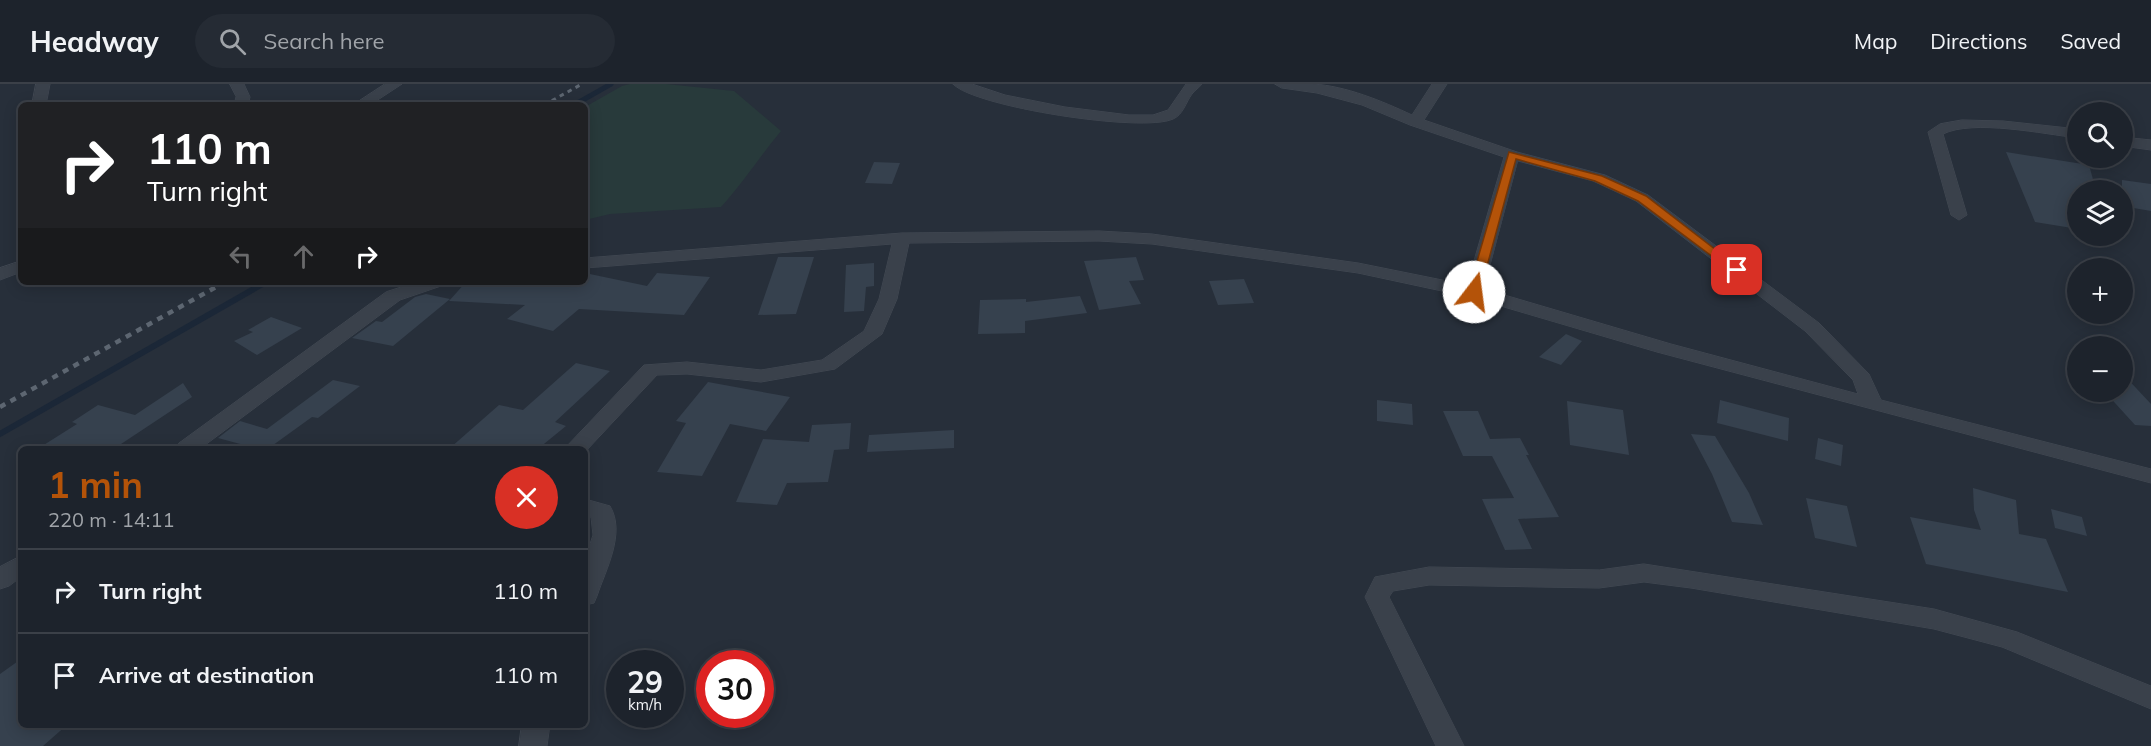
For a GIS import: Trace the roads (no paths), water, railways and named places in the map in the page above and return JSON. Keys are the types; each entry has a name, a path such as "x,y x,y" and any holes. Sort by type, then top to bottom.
{"street":[{"path":"40,102 43,84"},
{"path":"237,84 243,97 242,102"},
{"path":"365,102 395,84"},
{"path":"960,84 1039,107 1091,117 1159,119 1173,112 1185,92 1195,84"},
{"path":"1282,84 1316,87 1344,93 1384,107 1415,122 1512,154 1599,178 1642,198 1812,327 1862,378 1872,404"},
{"path":"1415,122 1428,103 1432,91 1440,84"},
{"path":"1959,215 1935,132 1941,126 1958,123 1987,124 2067,133"},
{"path":"2133,143 2151,145"},
{"path":"1474,292 1512,154"},
{"path":"588,263 902,238 1099,236 1152,239 1358,268 1474,292 1664,348 2151,476"},
{"path":"578,446 651,369 687,368 760,376 828,365 872,334 888,299 902,238"},
{"path":"0,275 18,267"},
{"path":"189,446 393,296 426,285"},
{"path":"588,508 602,512 605,535 588,587"},
{"path":"0,580 18,567"},
{"path":"1450,746 1377,597 1384,583 1429,576 1599,579 1644,573 1691,579 1934,619 2008,639 2151,698"},
{"path":"533,746 535,728"}],"waterway":[{"path":"579,102 611,84"},
{"path":"0,434 261,285"}],"railway":[{"path":"549,102 582,84"},
{"path":"0,407 220,285"}]}
